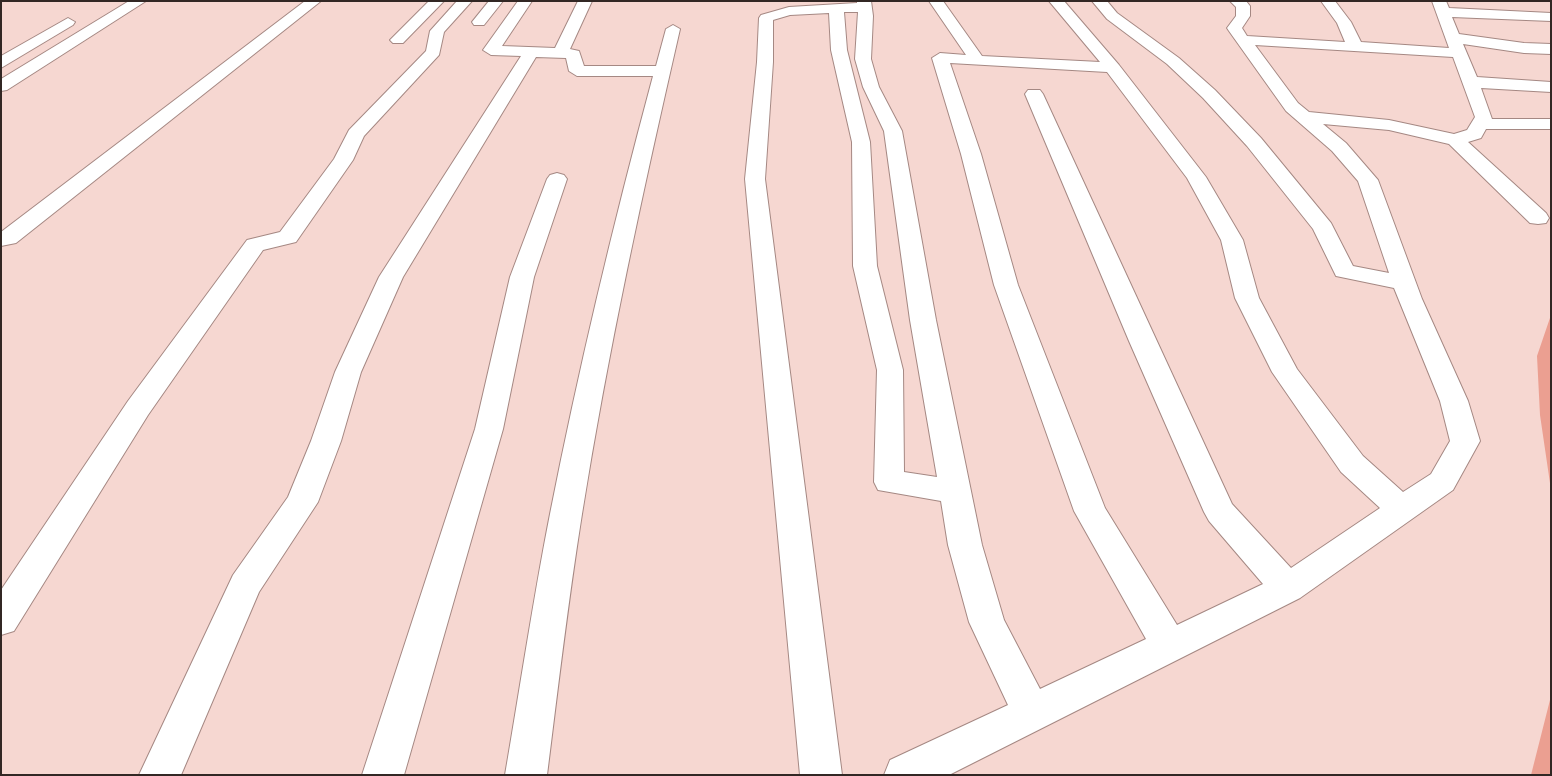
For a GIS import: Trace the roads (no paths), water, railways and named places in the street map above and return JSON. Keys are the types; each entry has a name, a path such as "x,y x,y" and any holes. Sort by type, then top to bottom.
{"street":[{"path":"1,86 138,1"},
{"path":"1,239 8,238 16,232 314,1"},
{"path":"398,40 437,1"},
{"path":"1,620 138,408 255,245 288,237 342,160 356,134 434,52 437,31 465,1"},
{"path":"480,22 496,1"},
{"path":"525,1 491,50 573,54 577,71 662,71"},
{"path":"560,54 585,1"},
{"path":"936,1 977,60"},
{"path":"1056,1 1112,68 1201,184 1232,240 1247,298 1285,372 1352,464 1402,510"},
{"path":"1100,1 1112,16 1173,61 1209,94 1254,142 1323,228 1344,271 1404,283"},
{"path":"905,775 1288,588 1442,482 1465,441 1454,400 1404,283 1368,180 1339,148 1292,107 1234,28 1243,16 1242,6 1237,1"},
{"path":"1328,1 1344,22 1355,46"},
{"path":"821,775 787,480 756,179 765,62 766,18 790,11 831,5 865,4 867,24 863,59 878,104 893,131 923,320 965,545 987,622 1032,713"},
{"path":"831,5 836,15 839,50 860,142 865,266 890,370 889,482 955,491"},
{"path":"1303,117 1389,125 1455,140 1474,134 1484,117 1442,6 1551,17"},
{"path":"1,63 78,16"},
{"path":"526,775 566,514 617,266 673,29"},
{"path":"1243,40 1355,46 1457,45 1551,49"},
{"path":"160,775 245,585 302,502 326,441 348,372 391,277 531,52"},
{"path":"1112,68 940,58 971,154 1006,285 1090,511 1170,646"},
{"path":"1471,82 1551,87"},
{"path":"1034,94 1142,341 1220,512 1288,588"},
{"path":"1480,124 1551,124"},
{"path":"1455,140 1538,218"},
{"path":"383,775 489,429 522,277 557,179"}]}
